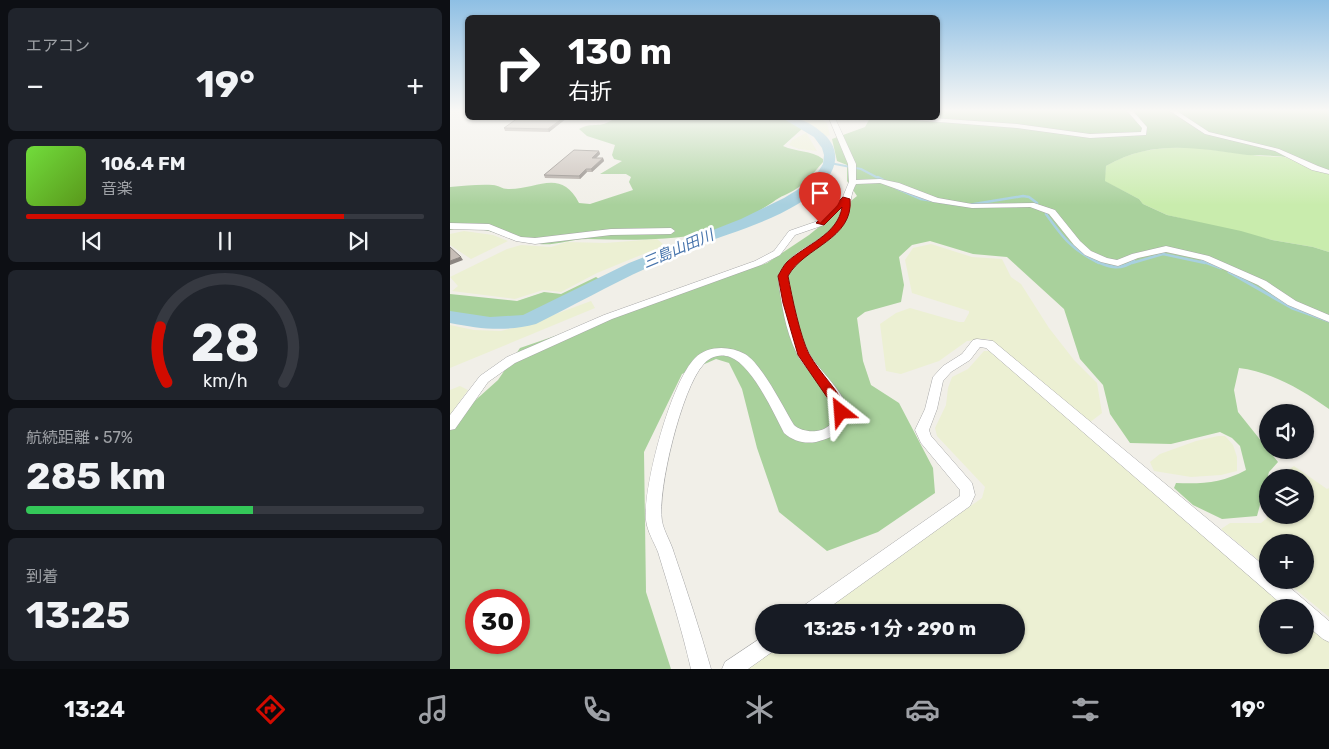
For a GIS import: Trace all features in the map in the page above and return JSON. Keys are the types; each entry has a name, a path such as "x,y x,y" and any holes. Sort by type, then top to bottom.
{"street":[{"path":"701,669 691,629 654,520 655,492 678,406 690,374 699,361 716,352 728,351 746,359 792,432 798,436 807,438 821,436 836,427 840,421 840,406 804,355 790,310 783,276 789,265 829,236 838,226 847,209 847,193 853,182 851,167 841,142"},
{"path":"1247,142 1277,150 1315,168 1329,172"},
{"path":"853,182 872,180 896,185 936,200 969,205 1027,204 1052,212 1084,250 1112,262 1122,262 1135,256 1166,250 1206,258 1262,283 1300,307 1329,318"},
{"path":"450,425 484,379 512,360 608,318 758,263 777,254 792,233 820,223 846,199"},
{"path":"450,226 489,227 519,239 535,241 611,232 671,231"},
{"path":"820,604 965,501 968,495 967,488 926,439 922,430 931,409 937,380 947,369 966,357 976,343 981,342 989,344 1259,572"},
{"path":"1278,589 1290,599"},
{"path":"1314,620 1329,633"},
{"path":"732,669 755,652"}],"green space":[{"path":"606,142 787,142 783,146 814,154 823,159 823,162 807,180 793,191 739,222 701,234 659,239 582,239 539,244 472,228 450,230 450,187 495,185 508,189 556,183 572,192 579,203 590,204 633,190 629,182 631,177 626,174 600,174 622,161 614,159 612,155 615,145"},
{"path":"791,142 812,142 817,151 799,149 789,145"},
{"path":"833,142 1329,142 1329,170 1285,157 1175,148 1158,149 1123,157 1106,166 1105,181 1139,199 1143,204 1167,215 1329,252 1329,409 1286,383 1263,373 1239,368 1234,390 1238,412 1259,438 1259,459 1276,459 1278,462 1272,469 1259,469 1259,509 1257,516 1222,519 1193,505 1174,488 1176,483 1212,482 1229,478 1246,470 1240,446 1232,438 1220,432 1171,444 1130,443 1110,414 1103,385 1080,359 1064,309 1007,257 973,254 930,241 912,245 899,257 904,285 901,302 865,312 857,318 863,361 871,385 899,403 933,468 935,493 878,532 827,551 779,512 757,448 742,389 729,363 716,359 682,374 644,452 646,592 671,669 450,669 450,423 498,380 520,348 767,263 809,235 857,196 847,181 847,165 837,161"},
{"path":"1191,147 1259,156 1284,157 1329,170 1329,252 1167,215 1143,204 1139,199 1104,181 1106,166 1127,156 1157,149"},
{"path":"464,231 493,235 508,241 471,259 450,245 450,234"},
{"path":"657,239 663,244 658,248 597,273 561,292 543,290 515,299 452,291 458,286 450,277 507,249 521,245 551,247 567,242 605,243"},
{"path":"931,244 972,257 1002,259 1011,277 1021,284 1049,328 1074,360 1097,383 1102,413 1089,423 988,339 967,341 939,361 901,374 886,371 880,324 896,313 910,308 959,322 964,322 969,313 969,311 912,293 905,260 913,248"},
{"path":"596,277 602,281 535,315 512,323 450,312 450,294 517,301 544,292 561,294"},
{"path":"591,301 595,308 450,368 450,325 474,330 501,331 526,325"},
{"path":"984,351 989,351 1259,580 1259,589 1270,589 1282,599 1259,599 1259,654 1314,654 1314,628 1329,640 1329,669 743,669 764,654 1025,654 1025,604 831,604 982,498 985,487 937,436 935,428 946,405 948,388 952,377 968,369"},
{"path":"460,386 468,390 450,415 450,390"},
{"path":"1225,436 1233,445 1237,457 1237,471 1221,475 1191,477 1154,471 1150,462 1160,454 1196,441"},
{"path":"1314,480 1327,489 1329,488 1329,617 1314,605 1314,599 1307,599 1295,589 1314,589 1314,534 1259,534 1259,560 1221,529 1230,523 1314,524"}],"building":[{"path":"574,150 599,151 592,158 603,158 591,169 586,169 579,176 544,175"},
{"path":"450,247 461,257 450,261"}],"waterway":[{"name":"三島山田川","path":"450,317 499,324 529,320 635,267 768,212 807,190 821,177 829,164 830,155 825,142"},
{"path":"830,163 861,169 880,179"},
{"path":"878,177 887,182"},
{"path":"896,188 921,199 959,205"},
{"path":"968,205 1023,196 1029,197 1037,203"},
{"path":"1046,214 1069,243 1099,263"},
{"path":"1132,263 1163,254 1205,263"},
{"path":"1096,261 1115,267 1125,266 1134,261"},
{"path":"1202,261 1221,268"},
{"path":"1229,272 1292,308 1329,321"}],"route":[{"path":"820,223 846,199 847,209 844,218 838,226 829,236 789,265 783,276 788,303 804,355 840,406 841,412"}]}
